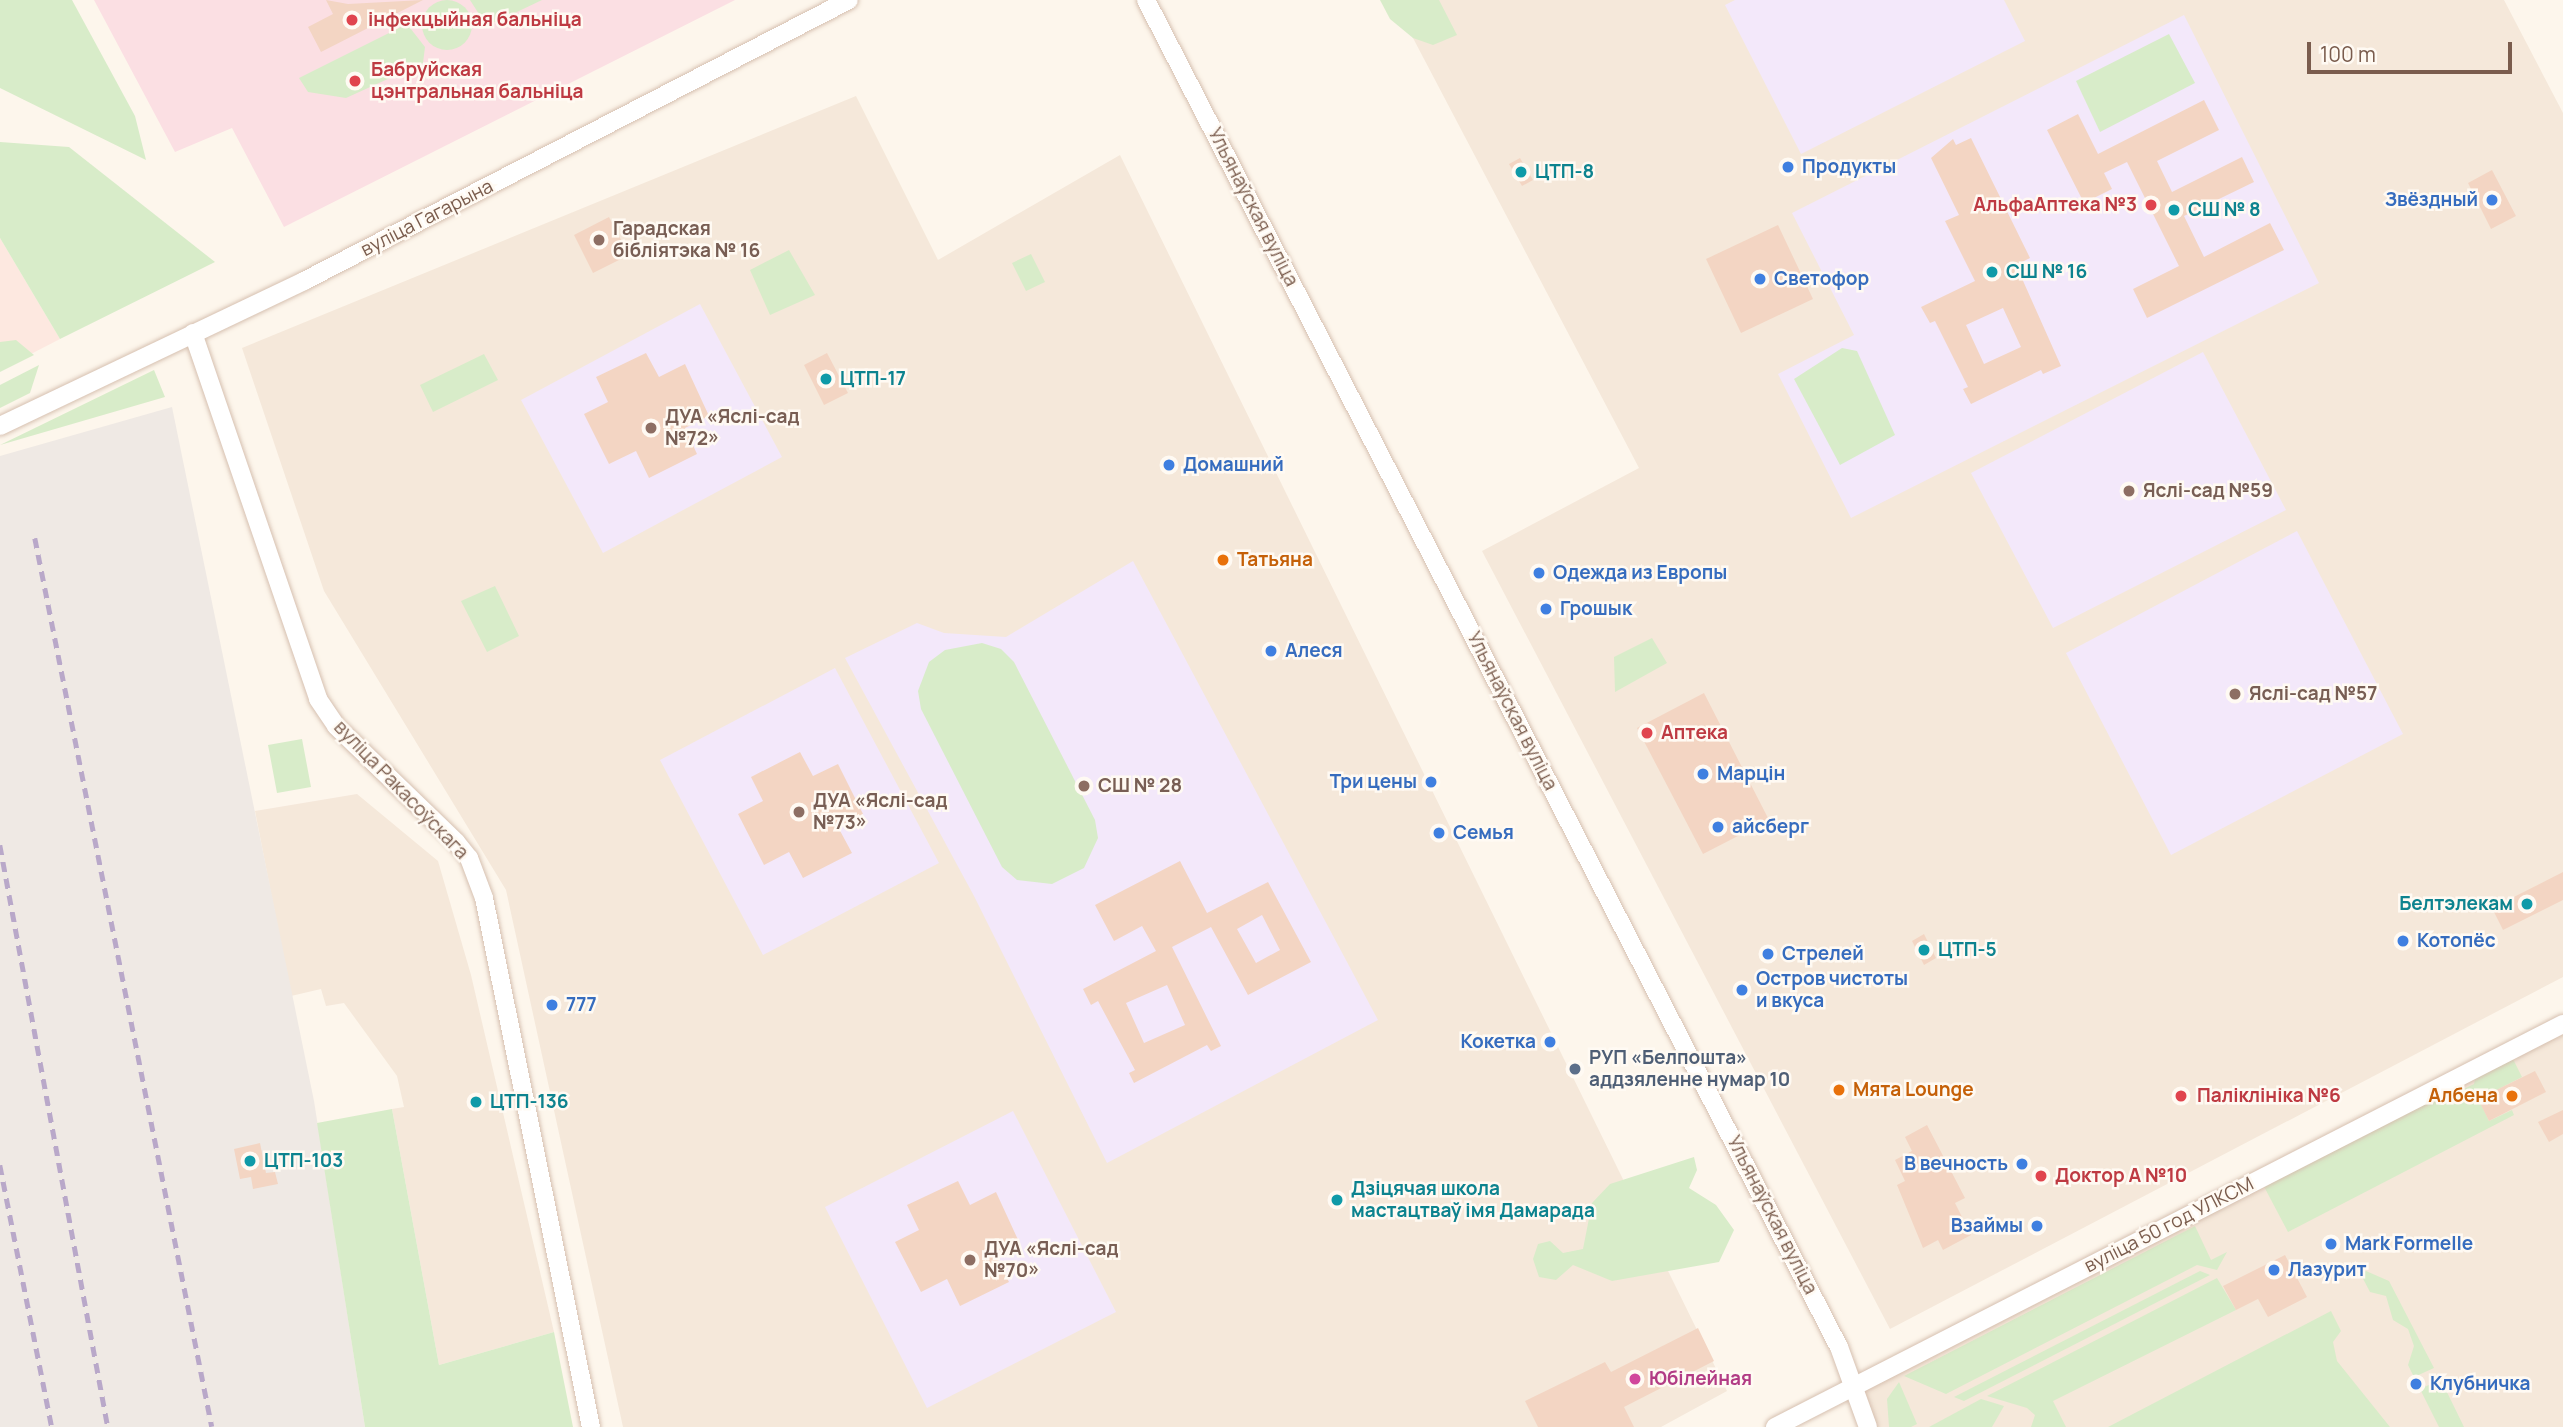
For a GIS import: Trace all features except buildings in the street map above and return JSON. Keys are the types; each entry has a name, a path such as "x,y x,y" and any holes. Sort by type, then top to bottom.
{"main road":[{"name":"вуліца Гагарына","path":"0,426 193,333 849,0"},
{"name":"Ульянаўская вуліца","path":"1146,0 1839,1347 1868,1427"},
{"name":"вуліца Ракасоўскага","path":"193,333 318,699 336,726 463,850 484,898 592,1427"},
{"name":"вуліца 50 год УЛКСМ","path":"1776,1427 2563,1024"}],"shaded area":[{"name":"Бабруйская цэнтральная бальніца","path":"94,0 735,0 284,227 232,128 175,152"},
{"path":"1393,0 2504,0 2563,113 2563,977 1890,1329 1482,551 1639,468"},
{"path":"1735,0 2004,0 2025,41 1801,154 1725,5"},
{"path":"2184,15 2319,283 1851,518 1778,374 1854,335 1792,213"},
{"path":"856,96 938,260 1120,155 1727,1391 1661,1427 623,1427 506,890 324,591 242,348"},
{"path":"0,238 60,339 0,370"},
{"name":"ДУА «Яслі-сад №72»","path":"700,304 782,457 603,553 521,400"},
{"name":"Яслі-сад №59","path":"2203,352 2286,510 2053,628 1971,473"},
{"path":"172,407 314,1101 365,1427 0,1427 0,456"},
{"name":"Яслі-сад №57","path":"2297,531 2403,734 2171,855 2066,653"},
{"name":"СШ № 28","path":"1133,561 1378,1020 1107,1163 974,896 845,658 917,623 944,633 1006,637"},
{"name":"ДУА «Яслі-сад №73»","path":"835,668 939,863 763,955 660,760"},
{"path":"357,794 438,861 471,975 554,1332 439,1365 392,1109 404,1107 397,1076 344,1003 326,1006 321,989 291,996 255,811"},
{"path":"2563,1026 2563,1427 1868,1427 1853,1387"},
{"name":"ДУА «Яслі-сад №70»","path":"1013,1111 1116,1312 927,1408 825,1207"}],"green space":[{"path":"0,0 72,0 135,116 146,160 0,88"},
{"path":"447,0 464,8 472,25 464,42 447,50 430,42 422,25 430,8"},
{"path":"470,0 542,0 496,22 484,22"},
{"path":"1380,0 1439,0 1457,35 1433,45 1413,38 1390,19"},
{"path":"407,24 425,47 423,63 346,98 308,92 299,78"},
{"path":"2169,34 2195,83 2100,132 2076,81"},
{"path":"0,142 69,147 215,262 60,339 0,238"},
{"path":"789,250 815,295 770,315 750,270"},
{"path":"1031,254 1045,282 1026,291 1012,263"},
{"path":"16,340 34,355 0,372 0,342"},
{"path":"1842,348 1857,351 1895,435 1840,465 1794,379"},
{"path":"484,354 498,380 433,412 420,385"},
{"path":"39,365 30,393 0,408 0,385"},
{"path":"154,370 165,397 0,445"},
{"path":"495,586 519,636 487,652 461,601"},
{"path":"1652,638 1667,663 1615,692 1614,657"},
{"path":"982,643 1001,649 1014,662 1095,820 1098,838 1084,868 1052,884 1017,880 1002,867 921,709 918,691 929,662 945,650"},
{"path":"302,739 311,787 277,793 268,745"},
{"path":"2509,1051 2522,1077 2479,1099 2489,1121 2512,1110 2514,1115 2288,1232 2260,1179 2426,1094 2441,1100 2474,1084 2477,1068"},
{"path":"392,1109 439,1365 554,1332 573,1427 365,1427 317,1123"},
{"path":"1694,1157 1697,1170 1689,1188 1716,1205 1734,1230 1719,1262 1612,1281 1573,1265 1556,1280 1539,1277 1533,1259 1538,1244 1550,1241 1563,1253 1583,1249 1592,1203 1610,1184"},
{"path":"2195,1226 2211,1260 2227,1252 2217,1270 2197,1265 1946,1394 1904,1376"},
{"path":"2200,1271 2210,1275 1964,1401 1954,1397"},
{"path":"2366,1271 2389,1281 2434,1368 2414,1377 2408,1365 2414,1346 2408,1329 2393,1320 2386,1296 2370,1292 2360,1273"},
{"path":"2217,1278 2236,1310 2053,1401 2066,1427 2031,1427 2035,1415 2027,1408 1987,1396"},
{"path":"2331,1311 2341,1331 2333,1342 2337,1361 2390,1427 2108,1427"},
{"path":"1899,1382 1917,1424 1911,1427 1889,1427 1887,1399"},
{"path":"2433,1383 2443,1384 2464,1427 2439,1427 2420,1389"},
{"path":"1981,1399 2004,1406 1992,1427 1929,1427"}],"railway":[{"path":"35,538 212,1427"},
{"path":"0,845 108,1427"},
{"path":"0,1165 52,1427"}],"place":[{"name":"інфекцыйная бальніца","path":"352,20"},
{"name":"Бабруйская цэнтральная бальніца","path":"355,81"},
{"name":"Продукты","path":"1788,167"},
{"name":"ЦТП-8","path":"1521,172"},
{"name":"Звёздный","path":"2492,200"},
{"name":"АльфаАптека №3","path":"2151,205"},
{"name":"СШ № 8","path":"2174,210"},
{"name":"Гарадская бібліятэка № 16","path":"599,240"},
{"name":"СШ № 16","path":"1992,272"},
{"name":"Светофор","path":"1760,279"},
{"name":"ЦТП-17","path":"826,379"},
{"name":"ДУА «Яслі-сад №72»","path":"651,428"},
{"name":"Домашний","path":"1169,465"},
{"name":"Яслі-сад №59","path":"2129,491"},
{"name":"Татьяна","path":"1223,560"},
{"name":"Одежда из Европы","path":"1539,573"},
{"name":"Грошык","path":"1546,609"},
{"name":"Алеся","path":"1271,651"},
{"name":"Яслі-сад №57","path":"2235,694"},
{"name":"Аптека","path":"1647,733"},
{"name":"Марцін","path":"1703,774"},
{"name":"Три цены","path":"1431,782"},
{"name":"СШ № 28","path":"1084,786"},
{"name":"ДУА «Яслі-сад №73»","path":"799,812"},
{"name":"айсберг","path":"1718,827"},
{"name":"Семья","path":"1439,833"},
{"name":"Белтэлекам","path":"2527,904"},
{"name":"Котопёс","path":"2403,941"},
{"name":"ЦТП-5","path":"1924,950"},
{"name":"Стрелей","path":"1768,954"},
{"name":"Остров чистоты и вкуса","path":"1742,990"},
{"name":"777","path":"552,1005"},
{"name":"Кокетка","path":"1550,1042"},
{"name":"РУП «Белпошта» аддзяленне нумар 10","path":"1575,1069"},
{"name":"Мята Lounge","path":"1839,1090"},
{"name":"Паліклініка №6","path":"2181,1096"},
{"name":"Албена","path":"2512,1096"},
{"name":"ЦТП-136","path":"476,1102"},
{"name":"ЦТП-103","path":"250,1161"},
{"name":"В вечность","path":"2022,1164"},
{"name":"Доктор А №10","path":"2041,1176"},
{"name":"Дзіцячая школа мастацтваў імя Дамарада","path":"1337,1200"},
{"name":"Взаймы","path":"2037,1226"},
{"name":"Mark Formelle","path":"2331,1244"},
{"name":"ДУА «Яслі-сад №70»","path":"970,1260"},
{"name":"Лазурит","path":"2274,1270"},
{"name":"Юбілейная","path":"1635,1379"},
{"name":"Клубничка","path":"2416,1384"}]}
